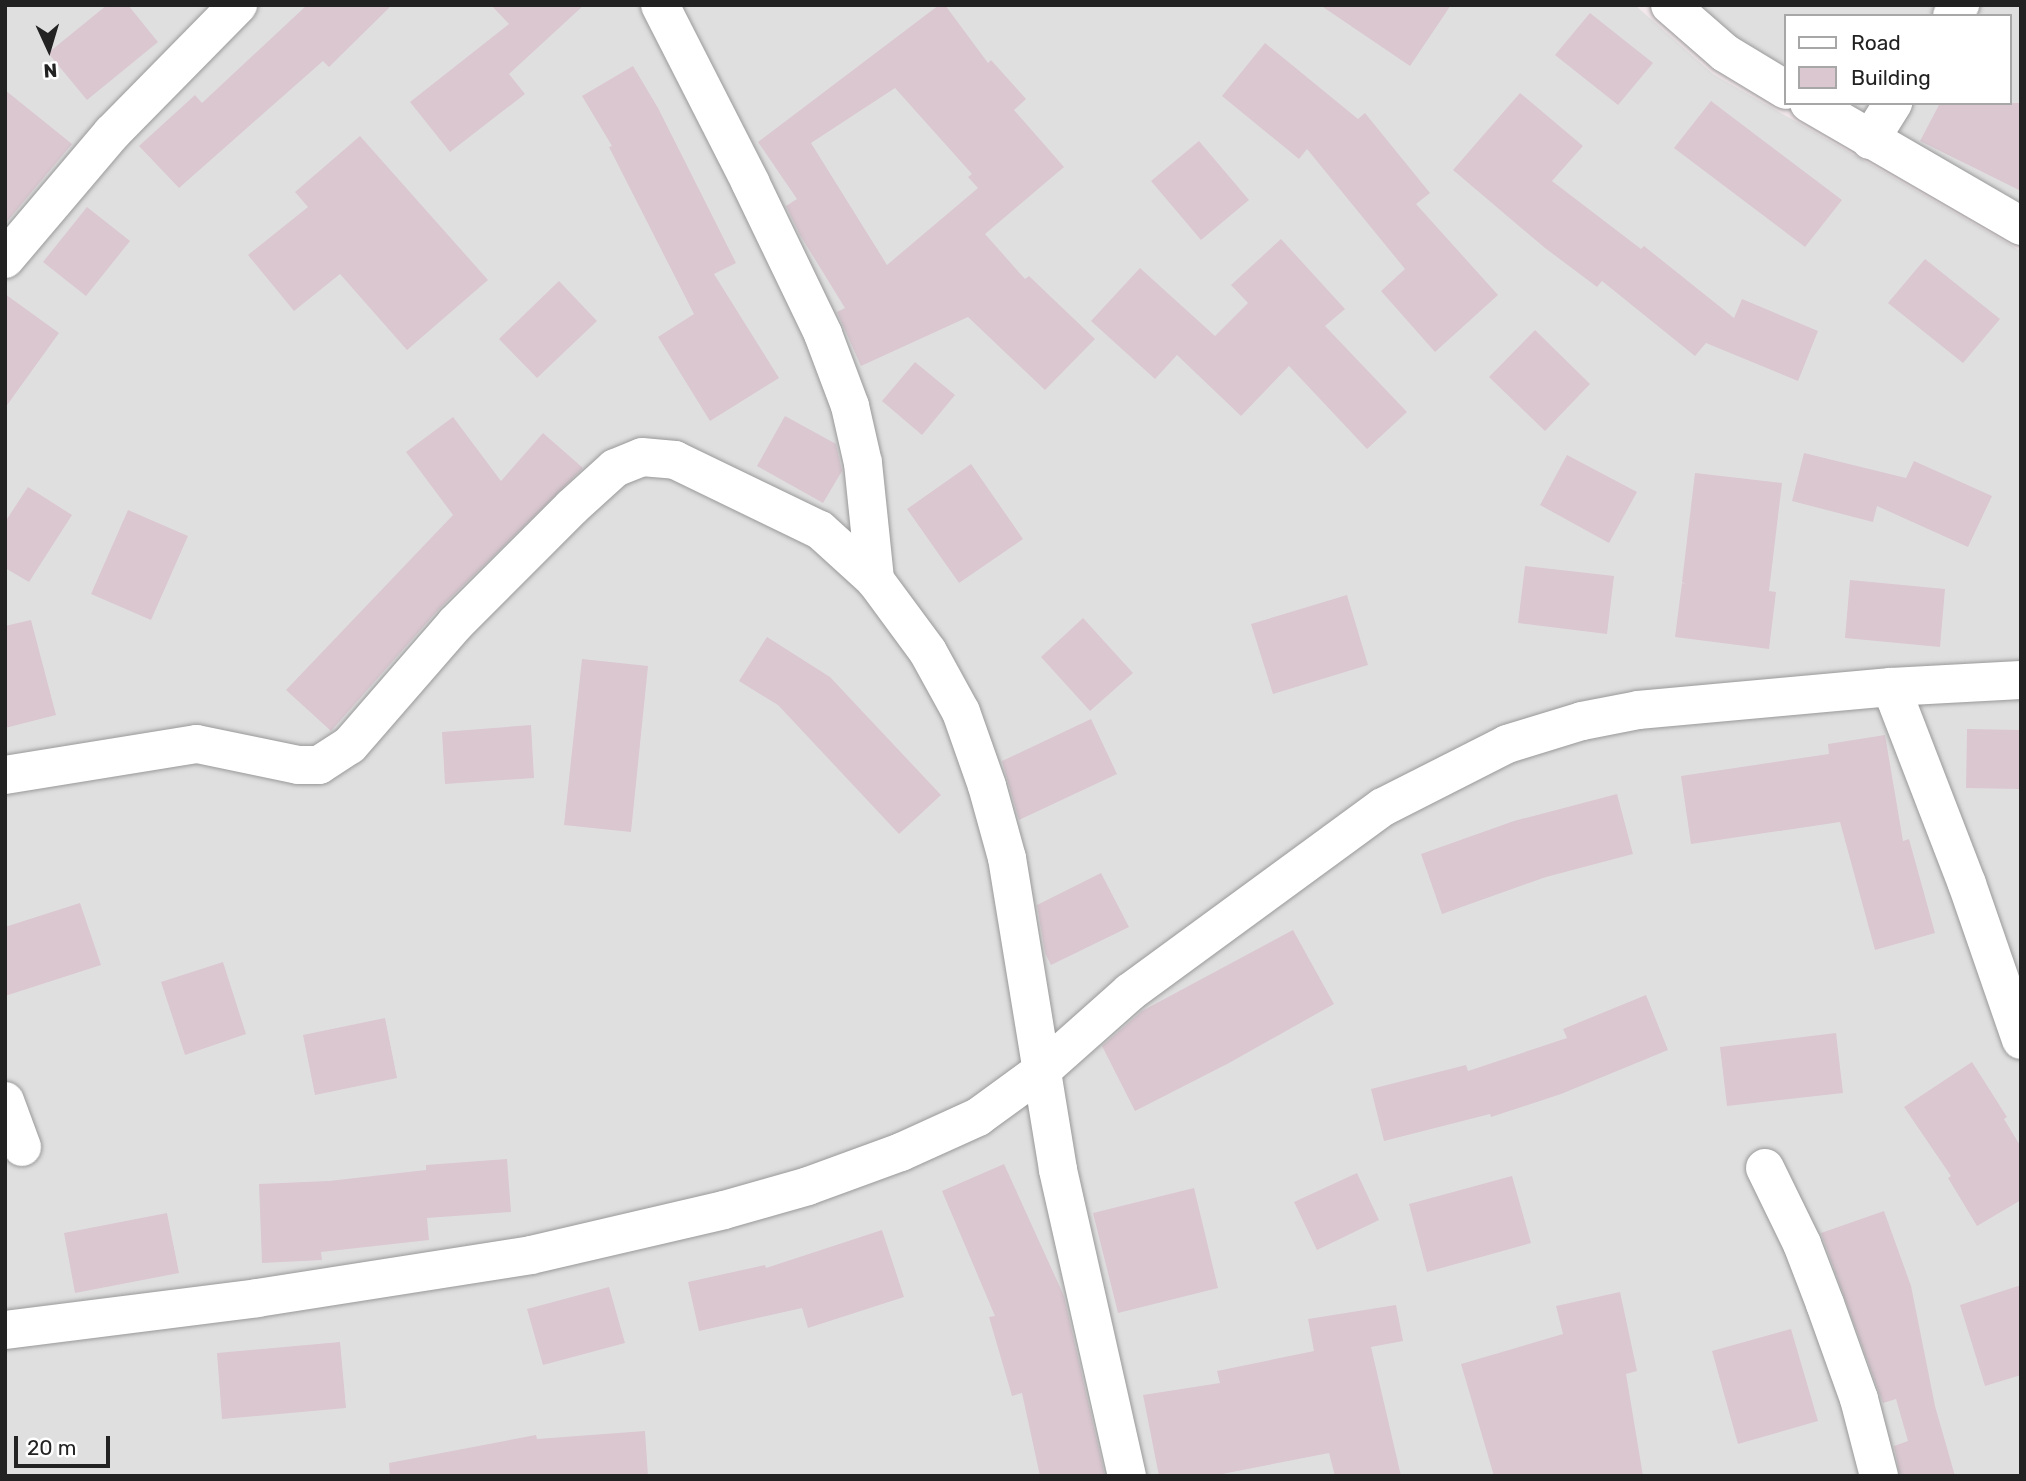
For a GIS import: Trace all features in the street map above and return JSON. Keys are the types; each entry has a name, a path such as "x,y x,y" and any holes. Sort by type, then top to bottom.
{"street":[{"path":"5,259 112,133 238,5"},
{"path":"660,5 750,182 823,334 837,370 850,406 863,463 875,580"},
{"path":"1670,5 1725,53 1784,89"},
{"path":"1812,105 2021,226"},
{"path":"1870,140 1892,105"},
{"path":"5,775 197,744 298,765 318,765 350,745 455,624 572,507 615,468 642,457 675,460 820,530 875,580 928,652 961,712 987,786 1007,858 1058,1170 1127,1476"},
{"path":"5,1330 257,1298 531,1255 724,1210 808,1186 901,1152 978,1117 1040,1072 1130,992 1383,807 1507,744 1582,721 1638,710 1891,687 2021,680"},
{"path":"1891,687 1967,884 2021,1040"},
{"path":"5,1101 22,1147"},
{"path":"1765,1168 1802,1244 1825,1304 1859,1399 1879,1476"}],"shaded area":[{"path":"5,5 1635,5 1713,74 2021,251 2021,1476 5,1476"},
{"path":"1694,5 2021,5 2021,203 1848,105 2012,105 2012,14 1784,14 1784,70 1729,39"}],"building":[{"path":"107,5 128,5 158,42 87,100 48,53"},
{"path":"307,5 392,5 329,67 323,61 179,188 139,146 195,95 202,103"},
{"path":"491,5 584,5 509,74 525,94 450,152 410,102 509,24"},
{"path":"939,5 945,5 988,63 991,60 1026,99 1014,110 1064,167 985,234 1025,279 1029,276 1095,339 1045,390 968,317 861,366 837,312 845,308 800,235 786,206 797,199 758,142","holes":["895,88 972,174 968,177 978,188 887,265 811,143"]},
{"path":"1320,5 1451,5 1410,66"},
{"path":"1590,13 1653,63 1618,105 1555,55"},
{"path":"1265,43 1358,119 1365,113 1430,193 1416,204 1498,295 1435,352 1381,291 1405,269 1307,149 1299,159 1222,96"},
{"path":"633,66 658,108 736,263 714,274 779,378 710,421 658,337 694,314 609,147 612,146 582,96"},
{"path":"5,90 72,144 5,224"},
{"path":"1520,93 1583,146 1552,181 1641,249 1644,246 1734,318 1742,299 1818,331 1798,381 1706,343 1695,356 1602,281 1597,287 1545,248 1453,170"},
{"path":"1711,101 1842,200 1805,247 1674,148"},
{"path":"2021,103 2021,191 1920,141 1939,105"},
{"path":"360,136 488,280 407,350 340,274 294,311 248,255 308,207 295,192"},
{"path":"1199,141 1249,200 1201,240 1151,181"},
{"path":"87,207 130,241 86,296 43,262"},
{"path":"1281,239 1345,309 1325,326 1407,412 1367,449 1289,366 1241,416 1177,355 1155,379 1091,321 1140,268 1215,336 1248,303 1231,285"},
{"path":"1925,259 2000,319 1963,363 1888,303"},
{"path":"559,281 597,321 537,378 499,339"},
{"path":"5,294 59,333 5,408"},
{"path":"1535,330 1590,384 1545,431 1489,377"},
{"path":"915,362 955,395 922,435 882,401"},
{"path":"785,416 836,444 842,471 823,503 757,466"},
{"path":"453,417 501,481 543,433 583,468 439,609 331,731 286,690 453,515 406,452"},
{"path":"1804,453 1906,478 1914,461 1992,496 1968,547 1877,506 1873,522 1792,501"},
{"path":"1567,455 1637,492 1609,543 1540,505"},
{"path":"971,464 1023,539 959,583 907,509"},
{"path":"1695,473 1782,483 1769,591 1776,592 1769,649 1675,637 1682,583 1686,584 1682,582"},
{"path":"28,487 72,515 29,582 5,568 5,522"},
{"path":"128,510 188,536 151,620 91,594"},
{"path":"1525,566 1614,576 1607,634 1518,623"},
{"path":"1850,580 1945,589 1940,647 1845,638"},
{"path":"1347,595 1368,665 1273,694 1251,624"},
{"path":"1083,618 1133,673 1090,711 1041,657"},
{"path":"31,620 56,715 5,728 5,626"},
{"path":"767,637 830,677 941,795 899,834 778,705 739,681"},
{"path":"582,659 648,666 631,832 564,825"},
{"path":"1091,719 1117,774 1019,820 1002,761"},
{"path":"531,725 534,778 445,784 442,732"},
{"path":"1967,729 2021,730 2021,789 1966,788"},
{"path":"1885,735 1903,841 1909,839 1935,933 1875,950 1840,822 1691,844 1681,776 1829,754 1828,744"},
{"path":"1617,794 1633,854 1546,877 1442,914 1421,854 1514,821"},
{"path":"1101,873 1129,927 1051,965 1045,953 1037,905"},
{"path":"80,903 101,965 5,996 5,927"},
{"path":"1293,930 1334,1004 1229,1063 1135,1111 1102,1046 1142,1011"},
{"path":"223,962 246,1034 185,1055 161,982"},
{"path":"1646,995 1668,1050 1561,1094 1491,1117 1490,1114 1384,1141 1371,1089 1466,1065 1468,1071 1567,1038 1563,1029"},
{"path":"385,1018 397,1078 315,1095 303,1035"},
{"path":"1836,1033 1843,1093 1727,1106 1720,1047"},
{"path":"1972,1062 2007,1117 2004,1119 2021,1147 2021,1200 1977,1226 1948,1178 1951,1176 1904,1107"},
{"path":"507,1159 511,1212 427,1218 429,1240 321,1252 322,1260 262,1263 259,1184 329,1181 426,1170 426,1165"},
{"path":"1004,1164 1064,1296 1105,1476 1040,1476 1022,1393 1012,1396 989,1317 995,1316 942,1191"},
{"path":"1357,1173 1379,1220 1317,1250 1294,1202"},
{"path":"1512,1176 1531,1243 1427,1272 1409,1204"},
{"path":"1194,1188 1218,1288 1118,1313 1093,1213"},
{"path":"1884,1211 1911,1286 1935,1406 1955,1476 1900,1476 1894,1446 1908,1441 1896,1399 1883,1403 1821,1233"},
{"path":"167,1213 179,1273 75,1293 64,1233"},
{"path":"882,1230 904,1297 808,1328 802,1308 699,1331 688,1282 765,1265 766,1268"},
{"path":"2021,1285 2021,1375 1985,1386 1960,1305"},
{"path":"609,1287 625,1343 543,1365 527,1309"},
{"path":"1620,1292 1637,1371 1626,1374 1643,1476 1494,1476 1461,1364 1563,1334 1556,1306"},
{"path":"1396,1305 1403,1341 1371,1347 1401,1476 1335,1476 1329,1453 1212,1476 1159,1476 1143,1395 1220,1383 1217,1371 1314,1351 1308,1319"},
{"path":"1791,1329 1818,1421 1738,1444 1712,1351"},
{"path":"340,1342 346,1408 222,1419 217,1353"},
{"path":"645,1431 648,1476 390,1476 389,1463 536,1435 537,1439"}]}
